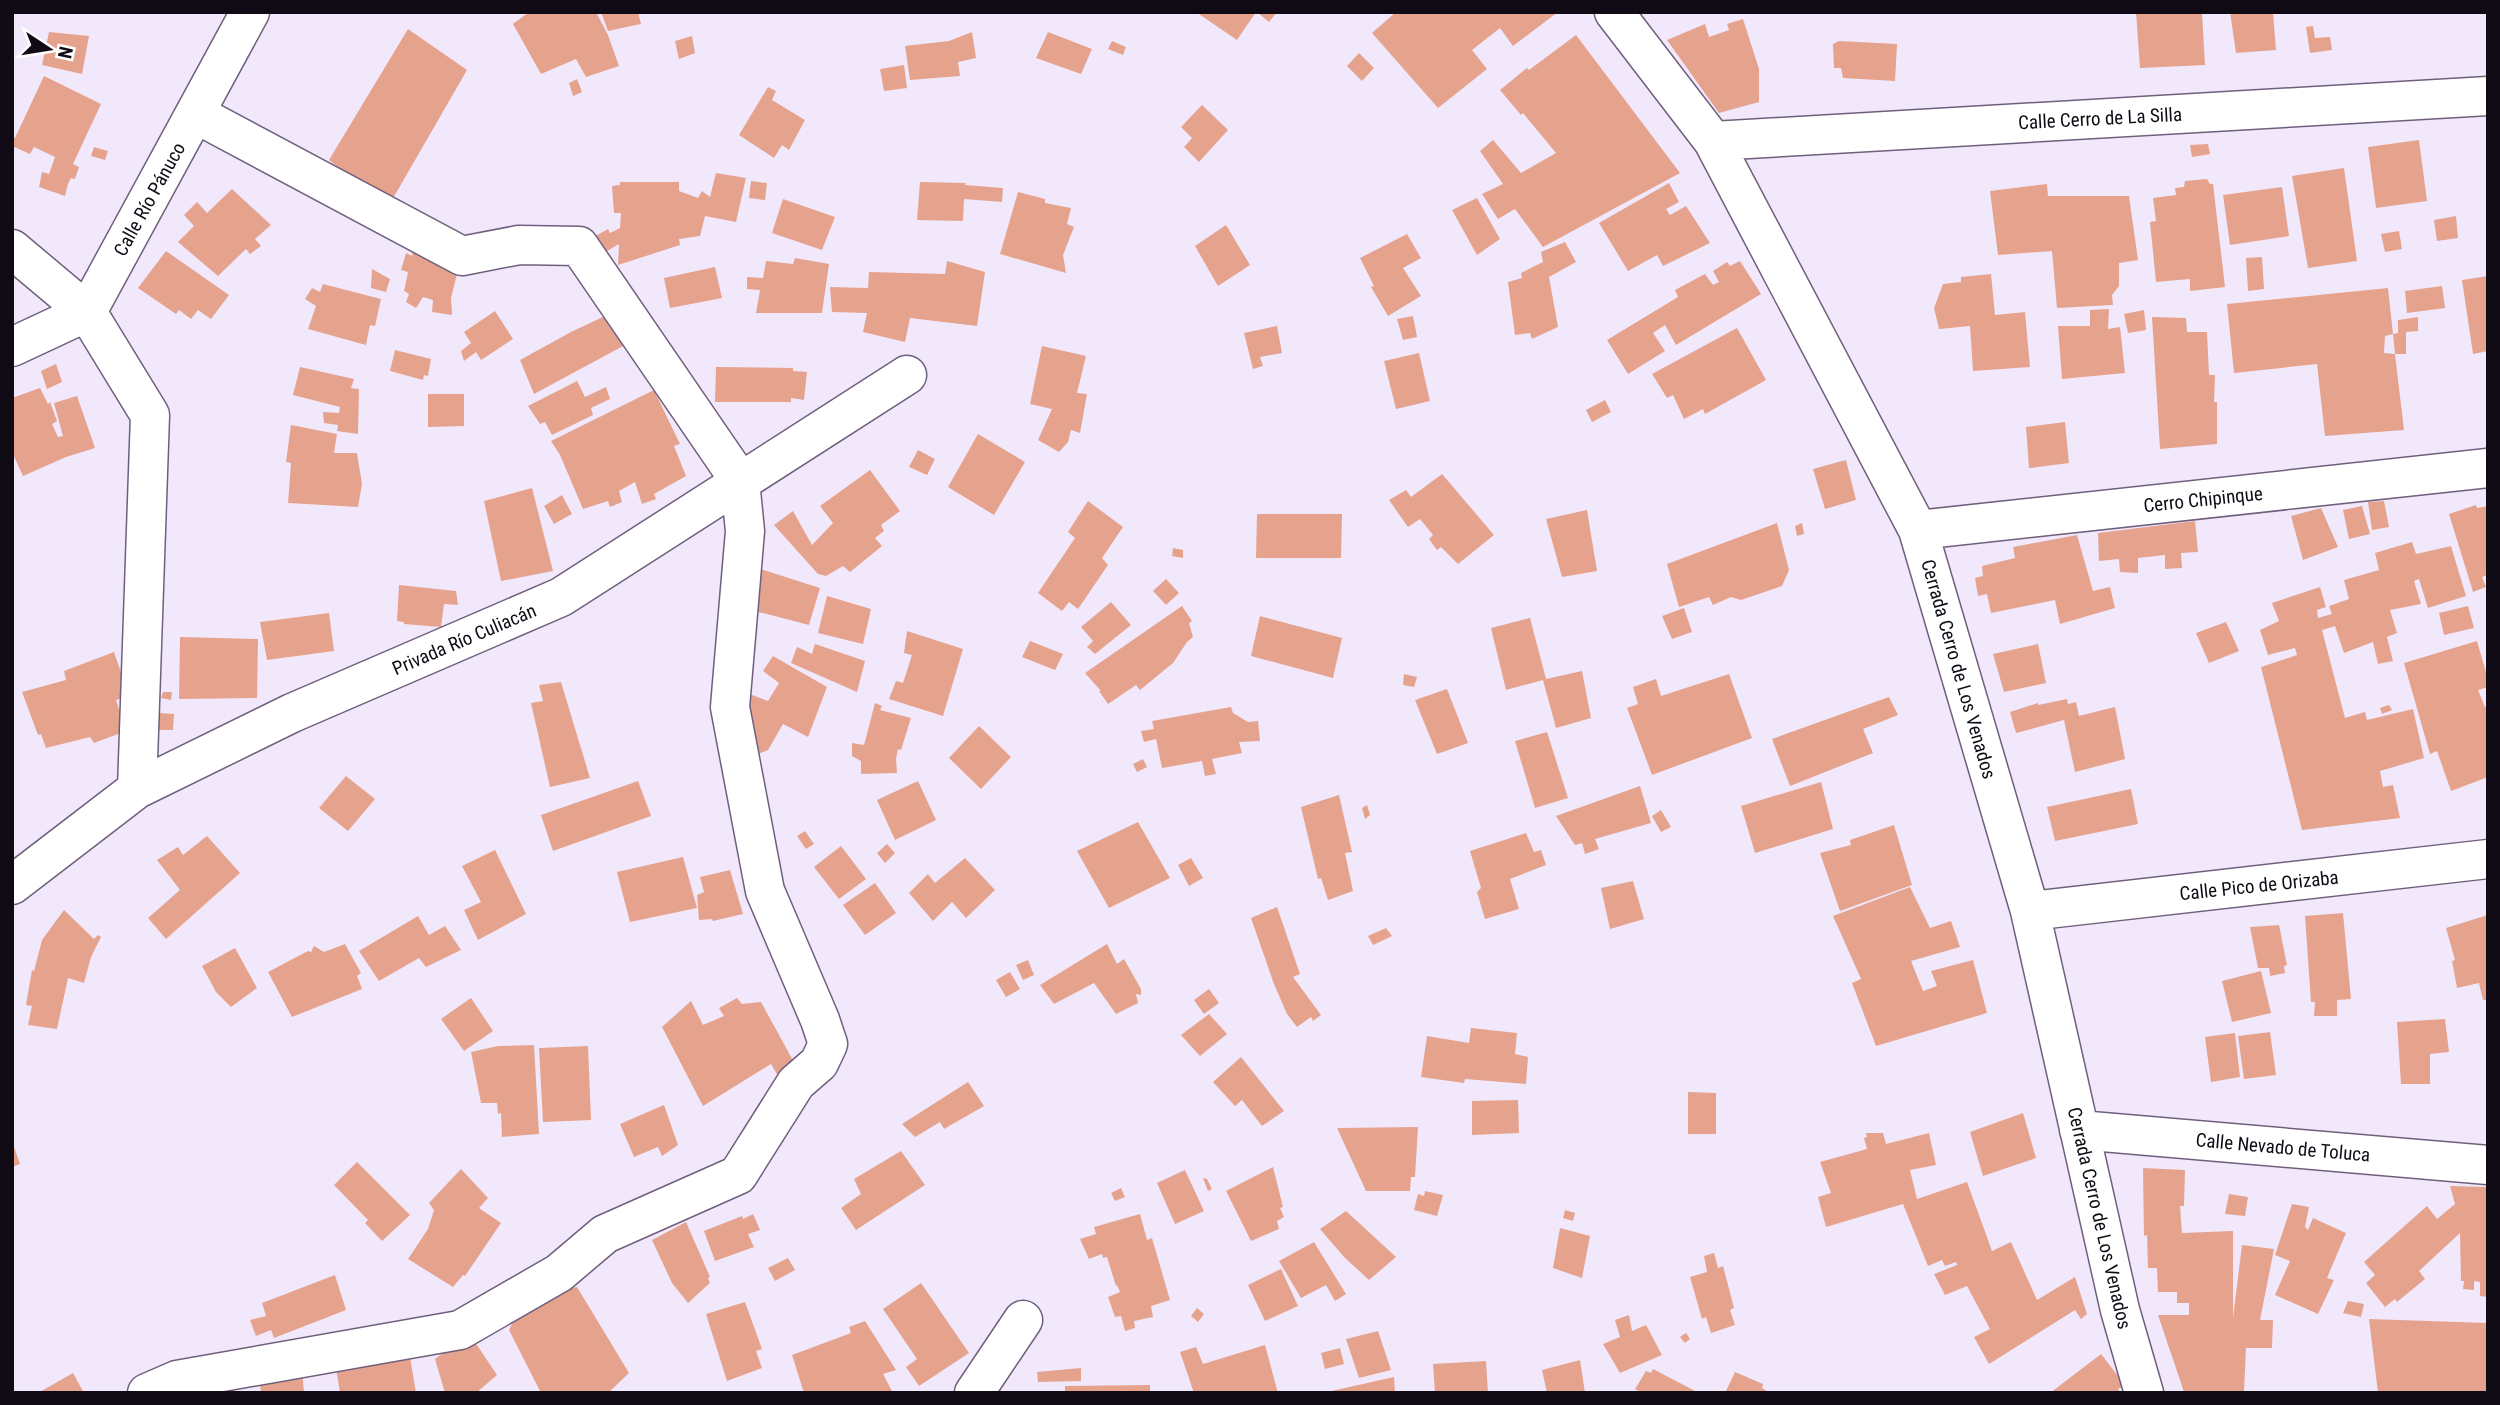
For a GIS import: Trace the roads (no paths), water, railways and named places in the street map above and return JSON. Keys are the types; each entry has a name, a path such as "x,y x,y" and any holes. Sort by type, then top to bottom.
{"street":[{"name":"Calle Río Pánuco","path":"87,312 250,12"},
{"name":"Cerrada Cerro de Los Venados","path":"1614,12 1713,141 1919,530 2030,911 2120,1310 2144,1393"},
{"name":"Calle Cerro de La Silla","path":"1713,141 2488,96"},
{"path":"147,1393 177,1380 460,1330 559,1273 605,1234 738,1175 796,1083 819,1063 828,1044 765,891 730,708 745,531 740,481 579,246 519,246 462,256 196,114"},
{"path":"12,249 87,312 150,415 137,789"},
{"path":"12,347 87,312"},
{"name":"Privada Río Culiacán","path":"12,885 137,789 292,713 561,597 906,375"},
{"name":"Cerro Chipinque","path":"1919,530 2488,468"},
{"name":"Calle Pico de Orizaba","path":"2030,911 2488,859"},
{"name":"Calle Nevado de Toluca","path":"2079,1130 2488,1165"},
{"path":"974,1393 1023,1320"}]}
